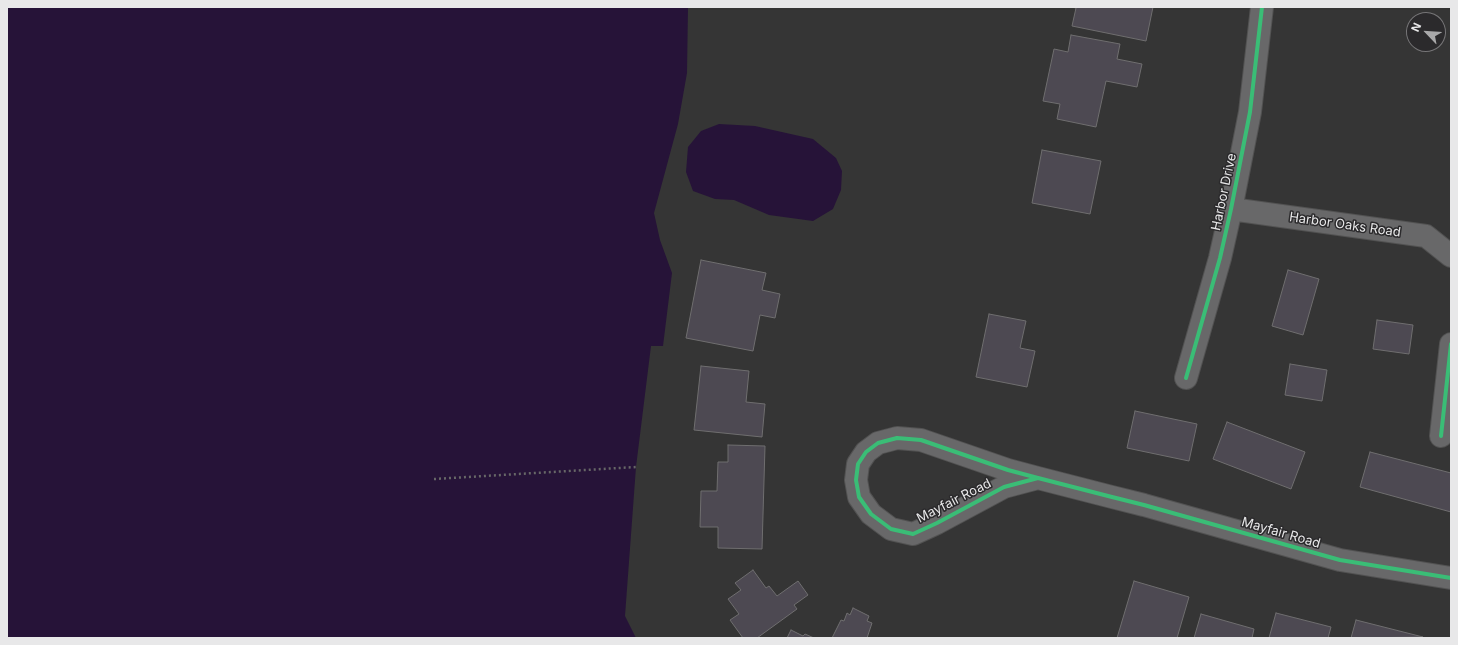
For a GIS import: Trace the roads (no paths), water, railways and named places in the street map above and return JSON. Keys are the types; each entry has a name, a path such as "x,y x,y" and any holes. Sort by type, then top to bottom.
{"street":[{"name":"Harbor Drive","path":"1186,378 1220,258 1232,209 1250,112 1262,7"},
{"name":"Harbor Oaks Road","path":"1232,209 1426,236 1451,256"},
{"path":"1440,436 1451,344"},
{"name":"Mayfair Road","path":"1038,478 1004,487 937,523 912,534 891,529 871,514 859,497 856,480 858,464 866,452 878,443 897,438 921,440 1008,470 1144,505 1340,560 1451,578"}]}
